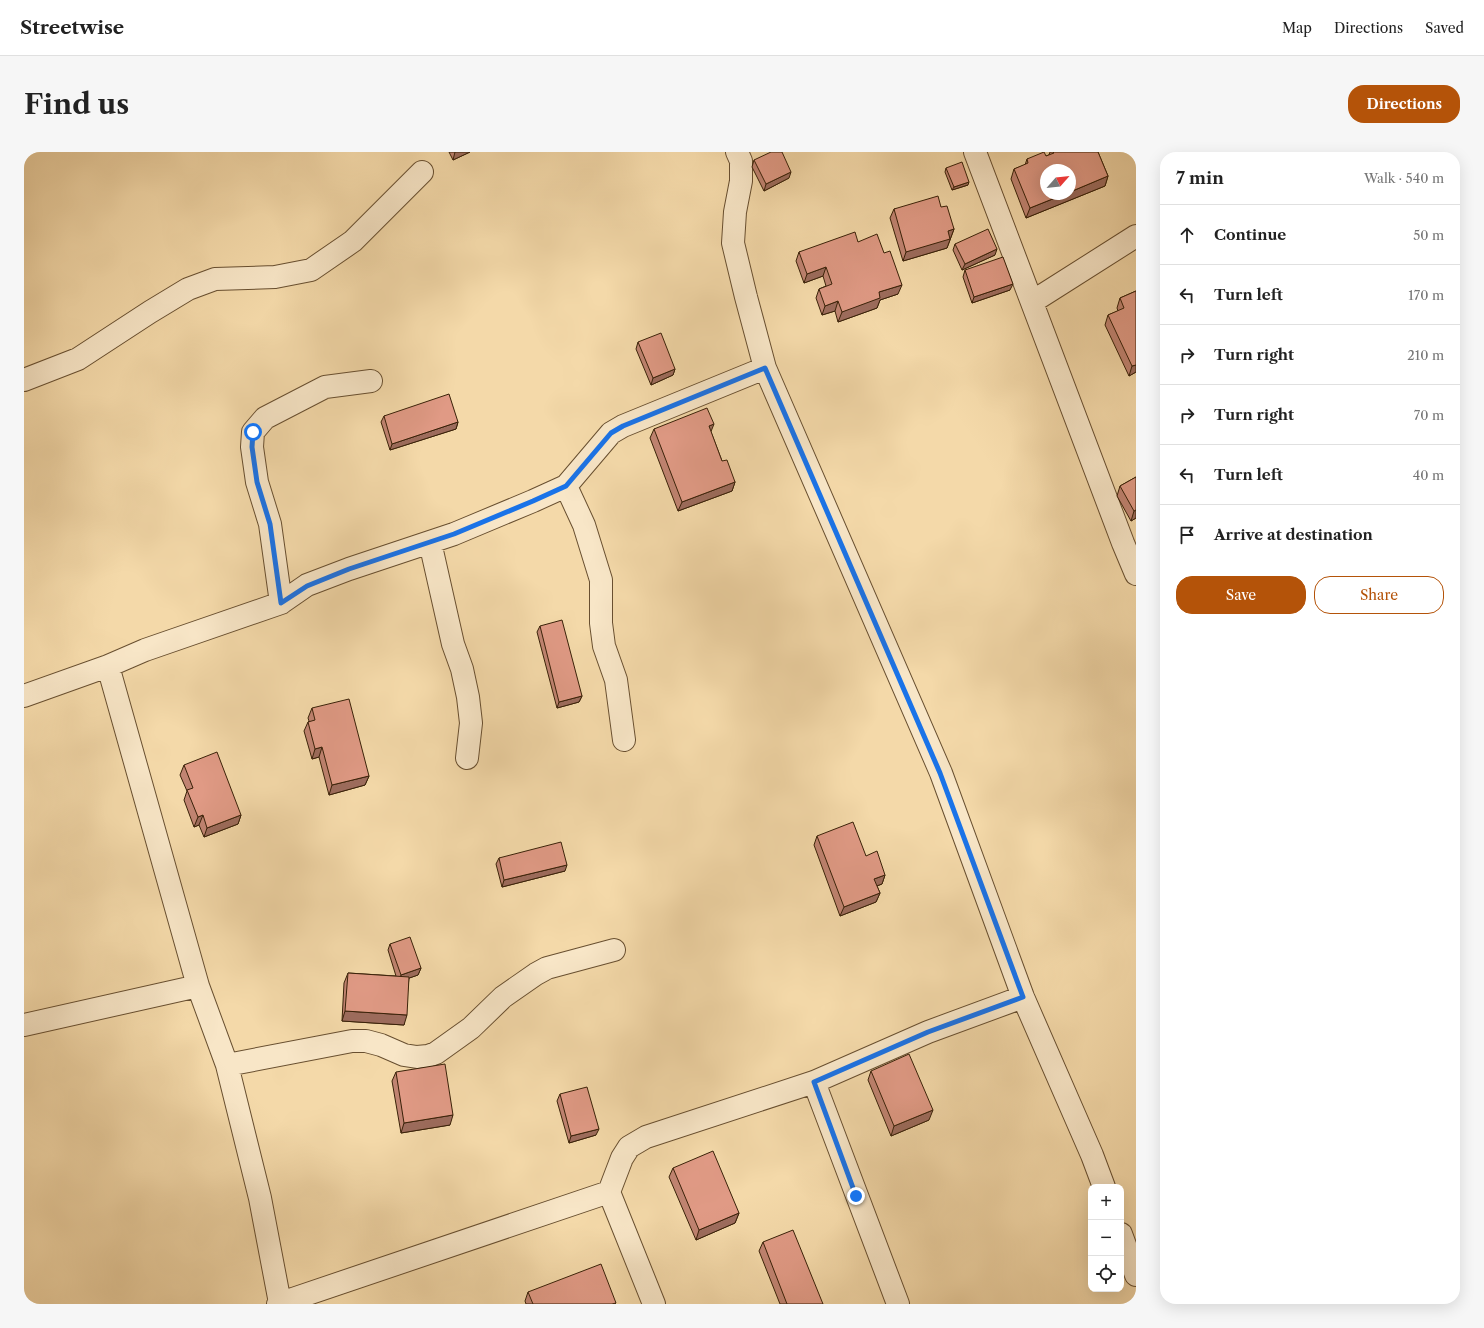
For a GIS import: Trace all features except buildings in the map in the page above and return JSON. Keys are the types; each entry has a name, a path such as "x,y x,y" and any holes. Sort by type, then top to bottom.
{"street":[{"path":"737,152 741,161 741,180 735,212 733,243 765,368 940,773 1023,997 1092,1155 1103,1184"},
{"path":"975,152 1136,574"},
{"path":"24,380 78,359 188,289 215,279 275,276 311,270 353,241 422,172"},
{"path":"1032,302 1136,236"},
{"path":"24,696 108,666 144,650 281,603 307,586 349,569 461,531 566,486 611,433 623,426 765,368"},
{"path":"281,603 270,524 257,482 252,447 253,432 265,418 325,387 371,381"},
{"path":"566,486 584,525 601,580 601,622 604,646 616,680 624,740"},
{"path":"430,542 453,644 462,669 468,697 470,723 467,758"},
{"path":"108,666 198,986 227,1065 260,1198 279,1304 609,1192"},
{"path":"227,1065 352,1041 381,1045 404,1055 417,1057 428,1056 436,1053 471,1028 502,997 536,974 547,968 614,950"},
{"path":"24,1025 198,986"},
{"path":"654,1304 609,1192 622,1158 629,1147 646,1137 814,1082 928,1032 1023,997"},
{"path":"814,1082 898,1304"},
{"path":"1124,1242 1136,1275"}],"route":[{"path":"253,432 252,447 257,482 270,524 281,603 307,586 349,569 454,534 566,486 611,433 623,426 765,368 940,773 1023,997 928,1032 814,1082 856,1196"}]}
